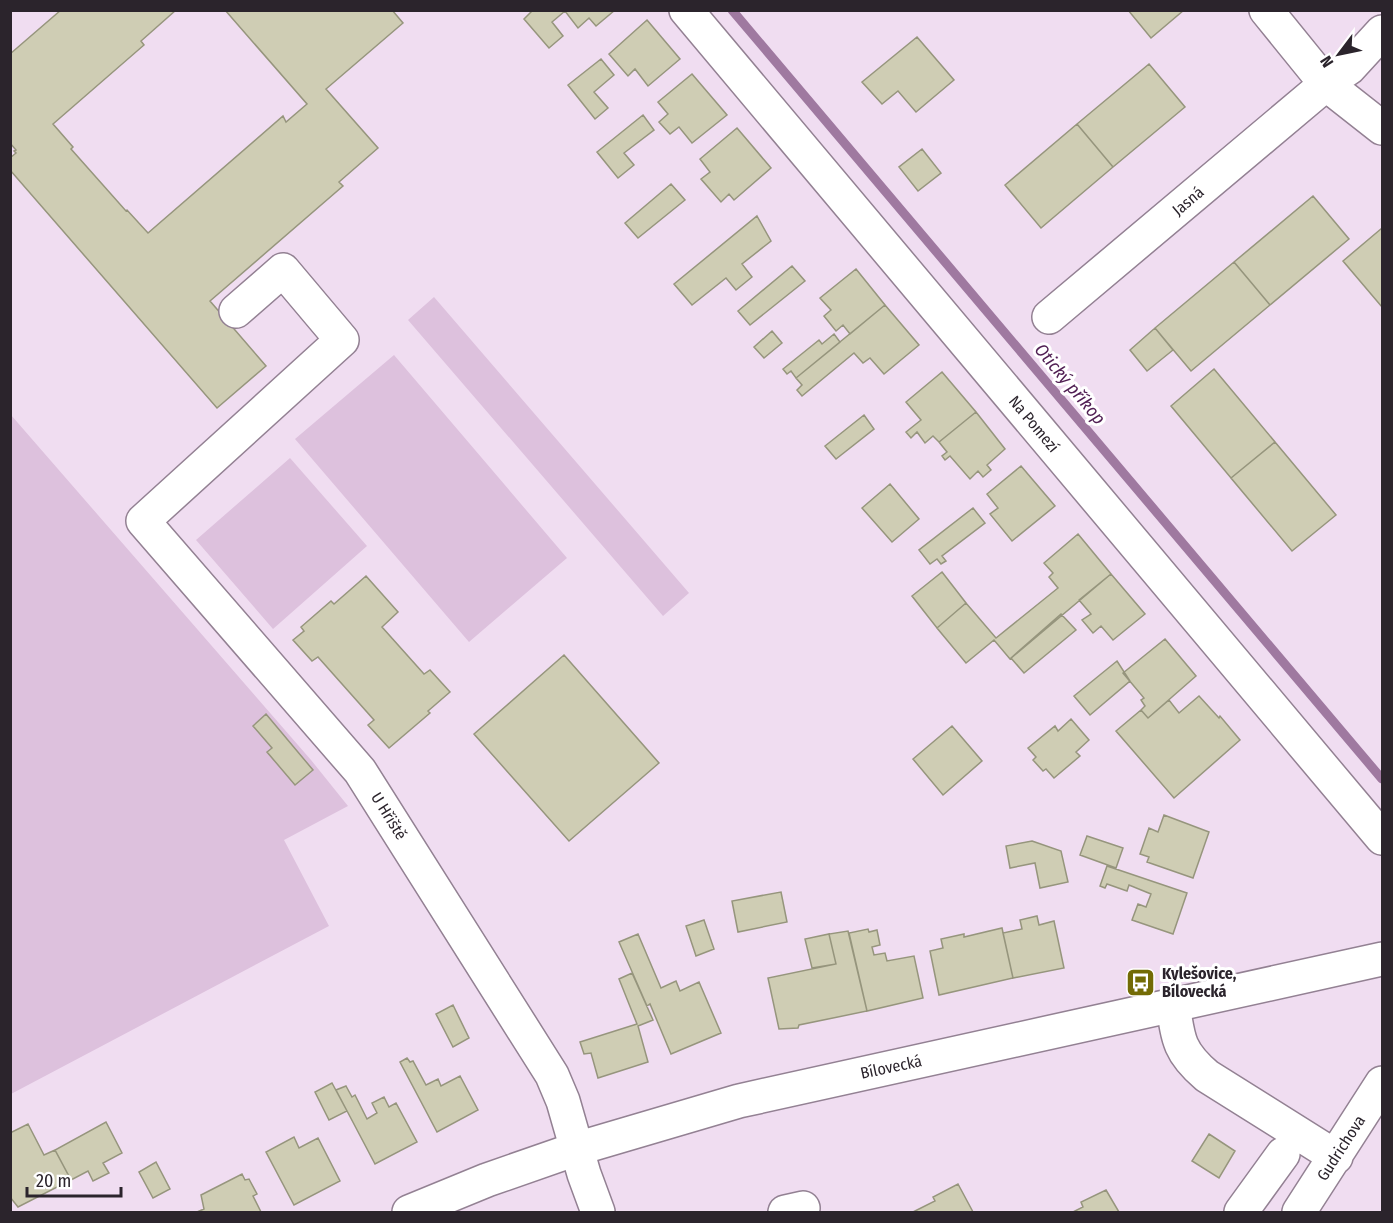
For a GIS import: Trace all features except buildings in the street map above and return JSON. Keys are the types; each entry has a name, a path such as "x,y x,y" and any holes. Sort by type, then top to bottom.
{"street":[{"name":"Na Pomezí","path":"686,10 1383,838"},
{"path":"1266,10 1326,84 1383,128"},
{"name":"Jasná","path":"1048,317 1326,84 1349,68 1383,32"},
{"name":"U Hřiště","path":"236,310 283,270 342,340 143,521 360,771 552,1075 563,1101 576,1149 598,1212"},
{"name":"Bílovecká","path":"409,1212 487,1180 576,1149 739,1101 1383,958"},
{"path":"1173,1004 1177,1034 1188,1059 1207,1076 1336,1157"},
{"name":"Gudrichova","path":"1299,1212 1383,1083"},
{"path":"1244,1211 1283,1154"}],"shaded area":[{"path":"434,297 689,593 663,616 408,320"},
{"path":"394,355 567,558 469,642 295,439"},
{"path":"11,415 311,760 348,806 284,840 329,926 11,1094"},
{"path":"290,458 367,546 273,629 196,540"}],"waterway":[{"name":"Otický příkop","path":"732,10 1382,779"}],"place":[{"name":"Kylešovice, Bílovecká","path":"1141,982"}]}
